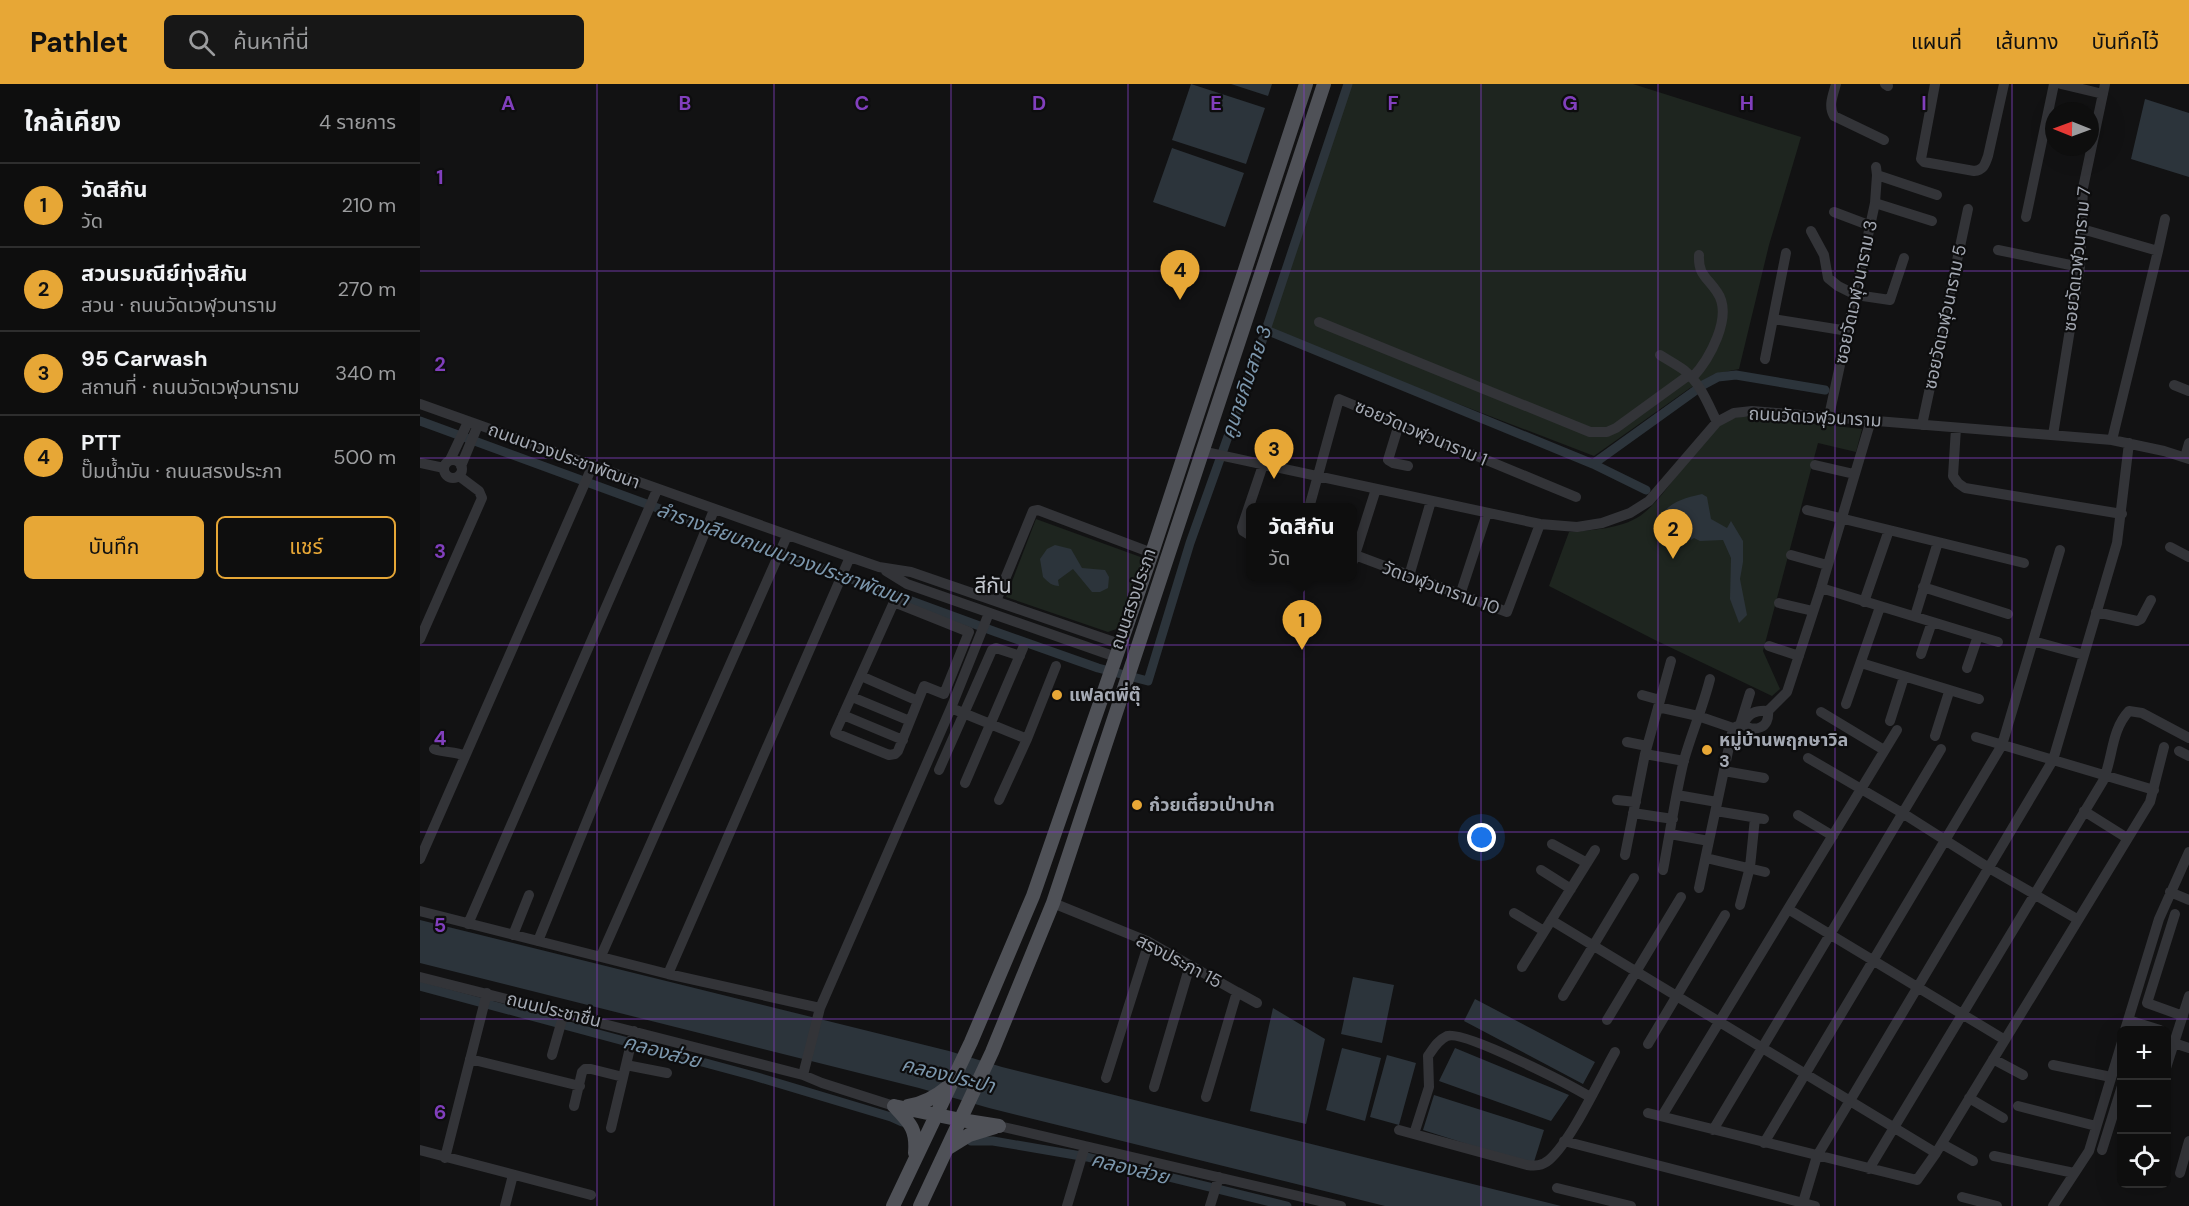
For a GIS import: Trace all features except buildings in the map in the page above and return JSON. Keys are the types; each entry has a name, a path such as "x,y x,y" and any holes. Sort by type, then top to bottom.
{"main road":[{"name":"ถนนสรงประภา","path":"893,1206 937,1115 945,1092 969,1048 1033,896 1152,552 1306,84"},
{"name":"ถนนสรงประภา","path":"973,1105 976,1087 1053,903 1132,660 1207,452 1324,84"},
{"path":"1114,662 1132,660"},
{"path":"1072,784 1090,789"},
{"path":"969,1048 990,1056"},
{"path":"894,1106 911,1106 945,1092"},
{"path":"920,1206 960,1120 973,1105 983,1118 999,1126"},
{"path":"894,1106 999,1126"},
{"path":"894,1106 913,1127 916,1138 914,1161 921,1168 936,1171"},
{"path":"948,1148 969,1135 999,1126"}],"street":[{"path":"1836,84 1831,104 1834,116 1884,140"},
{"path":"1935,84 1921,159 1924,162 1974,171 1984,167 1988,156 2004,84"},
{"path":"2026,217 2054,84"},
{"path":"2061,84 2104,89"},
{"name":"ซอยวัดเวฬุวนาราม 7","path":"2053,435 2080,267 2083,188 2104,89"},
{"name":"ซอยวัดเวฬุวนาราม 3","path":"1829,416 1871,226 1877,171 1937,195"},
{"path":"1875,203 1932,221"},
{"name":"ซอยวัดเวฬุวนาราม 5","path":"1922,424 1968,209"},
{"path":"1834,213 1871,226"},
{"path":"2112,440 2165,219"},
{"path":"2082,229 2158,251"},
{"path":"1811,231 1824,255 1828,278 1838,286 1857,295 1890,300 1904,258"},
{"path":"1998,250 2080,267"},
{"path":"1765,359 1786,253"},
{"path":"1318,322 1590,432 1607,432 1692,378 1702,367 1714,346 1723,304 1701,271 1699,255"},
{"path":"1773,319 1848,331"},
{"path":"1660,356 1692,378 1717,422"},
{"path":"2174,385 2189,391"},
{"name":"ซอยวัดเวฬุวนาราม 1","path":"1317,476 1339,399 1576,497"},
{"name":"ถนนนาวงประชาพัฒนา","path":"420,404 473,424 588,476 714,510 785,541 850,557 879,567 911,572 996,601 1114,662"},
{"name":"ถนนวัดเวฬุวนาราม","path":"1207,452 1540,524 1577,527 1602,523 1630,513 1649,501 1717,422 1734,413 1752,411 1829,416 2112,440 2187,458"},
{"path":"1642,695 1659,704 1698,716 1751,729 1764,726 1769,719 1770,710 1786,692 1799,656 1871,420"},
{"path":"460,471 466,440 473,424"},
{"path":"1399,424 1388,460 1393,464 1408,466"},
{"path":"1956,428 1953,476 1965,488 2122,514"},
{"path":"460,471 449,477 447,464 466,440"},
{"path":"1803,1204 1816,1156 2053,760 2111,568 2122,514 2129,443"},
{"path":"2187,458 2189,443"},
{"path":"420,463 447,464 457,461 460,471 479,491 482,498 420,639"},
{"path":"1250,503 1263,465"},
{"path":"1815,465 1854,474"},
{"path":"420,859 588,476"},
{"path":"1310,503 1317,476"},
{"path":"1357,549 1376,489"},
{"path":"468,924 656,493"},
{"path":"1408,576 1431,501"},
{"path":"538,941 714,510"},
{"path":"996,601 1033,511 1038,510 1152,552"},
{"path":"1807,510 2024,563"},
{"path":"1460,595 1487,513"},
{"path":"1246,514 1242,526 1246,533"},
{"name":"วัดเวฬุวนาราม 10","path":"1357,559 1507,612 1540,524"},
{"path":"1864,602 1889,530"},
{"path":"601,957 785,541"},
{"path":"1915,616 1938,542"},
{"path":"2170,547 2189,557"},
{"path":"1764,1143 2002,745 2060,550"},
{"path":"1791,555 1827,565"},
{"path":"668,974 850,557"},
{"name":"ถนนนาวงประชาพัฒนา","path":"879,567 907,584 1114,662"},
{"path":"1923,587 2008,614"},
{"path":"1821,588 1998,642"},
{"path":"2096,612 2137,621 2141,619 2151,600"},
{"path":"894,602 969,632 944,693 924,686 903,740 895,754 880,752 835,733 852,697 894,602"},
{"path":"1779,603 1813,611"},
{"path":"1846,704 1880,607"},
{"path":"802,1075 818,1012 951,708 989,614"},
{"path":"1921,654 1932,621"},
{"path":"1968,668 1978,636"},
{"path":"2033,641 2084,655"},
{"path":"1769,646 1799,656"},
{"path":"939,770 992,650 996,648 1021,652 965,783"},
{"path":"1625,855 1646,750 1671,661"},
{"path":"1861,663 1949,692 1979,699"},
{"path":"999,800 1027,739 1056,666"},
{"path":"861,676 918,701"},
{"path":"1662,1116 1884,750 1893,725 1904,677"},
{"path":"1663,870 1684,761 1698,716 1702,711 1710,679"},
{"path":"1935,736 1949,692"},
{"path":"1699,888 1724,771 1750,693"},
{"path":"852,697 910,721"},
{"path":"951,708 1027,739"},
{"path":"1738,726 1751,713 1770,710"},
{"path":"1869,1169 2105,775 2121,723 2130,711 2142,713 2189,738"},
{"path":"1821,712 1884,750"},
{"path":"843,715 903,740"},
{"path":"1976,737 2154,790"},
{"path":"1627,742 1684,761"},
{"path":"1648,1113 1917,1180 1939,1149 2150,802 2164,747"},
{"path":"434,749 465,756"},
{"path":"1713,1130 1941,749"},
{"path":"1808,758 2077,919"},
{"path":"1724,771 1764,778"},
{"path":"1677,795 1760,818 1740,905"},
{"path":"1617,800 1673,819"},
{"path":"2084,811 2127,838"},
{"path":"1798,815 1833,836"},
{"path":"1670,834 1709,841"},
{"path":"1552,844 1587,863"},
{"path":"1522,967 1595,850"},
{"path":"2127,1025 2159,919 2189,852"},
{"path":"1706,858 1765,872"},
{"path":"1541,870 1571,889"},
{"path":"1563,996 1634,878"},
{"path":"2170,892 2189,900"},
{"path":"513,935 529,895"},
{"path":"1607,1020 1681,897"},
{"name":"สรงประภา 15","path":"1053,903 1149,942 1237,992 1206,1097"},
{"path":"1788,909 2005,1040"},
{"path":"420,911 818,1012"},
{"path":"1514,913 1544,932"},
{"path":"2175,914 2147,1003 2183,1016"},
{"path":"1648,1044 1725,915"},
{"path":"1551,921 1893,1127 1939,1149 1973,1161"},
{"path":"1106,1078 1149,942"},
{"path":"1154,1087 1190,965"},
{"name":"ถนนประชาชื่น","path":"420,977 485,999 562,1020 802,1075 894,1106"},
{"path":"1237,992 1257,1003"},
{"path":"2171,1037 2183,1016 2189,996"},
{"path":"445,1158 485,999"},
{"path":"552,1055 562,1020"},
{"path":"1414,1134 1429,1087 1428,1056 1448,1035 1459,1036 1493,1049 1590,1097"},
{"path":"611,1128 633,1038"},
{"path":"2171,1042 2189,1048"},
{"path":"1399,1130 1538,1166 1548,1161 1564,1141 1615,1052"},
{"path":"2053,1206 2089,1151 2117,1056"},
{"path":"470,1059 580,1086"},
{"path":"1993,1059 2023,1075"},
{"path":"626,1065 667,1073"},
{"path":"2053,1065 2111,1077"},
{"path":"574,1106 582,1072 587,1068 623,1077"},
{"path":"1970,1098 2002,1118"},
{"path":"2102,1150 2117,1099"},
{"path":"2018,1106 2096,1125"},
{"path":"999,1126 1084,1152 1217,1185 1305,1202 1341,1206"},
{"path":"1564,1141 1815,1206"},
{"path":"2180,1173 2189,1141"},
{"path":"420,1150 591,1195"},
{"path":"1067,1206 1084,1152"},
{"path":"1994,1156 2074,1173"},
{"path":"505,1206 513,1175"},
{"path":"1210,1206 1217,1185"},
{"path":"1557,1188 1631,1206"},
{"path":"1962,1197 1997,1206"}],"shaded area":[{"path":"1348,84 1633,84 1801,137 1769,245 1739,369 1714,374 1690,388 1594,456 1266,330"},
{"path":"1754,417 1862,429 1856,452 1818,443 1763,651 1780,689 1772,696 1549,586 1569,532 1624,524 1640,516 1664,492 1711,433 1723,423 1735,418"},
{"path":"1036,519 1146,559 1122,627 1108,632 1006,597"}],"water":[{"path":"1191,84 1265,108 1246,164 1172,140"},
{"path":"1231,84 1272,84 1268,96"},
{"path":"2145,99 2189,113 2189,177 2131,159"},
{"path":"1172,148 1244,173 1225,227 1153,202"},
{"path":"1702,494 1707,497 1711,519 1727,528 1731,521 1743,541 1740,579 1747,615 1739,623 1730,599 1731,558 1723,540 1700,541 1694,538 1691,540 1690,533 1683,526 1669,527 1663,533 1656,520 1676,502"},
{"path":"1055,545 1071,549 1082,568 1105,570 1109,577 1108,588 1100,592 1092,592 1073,569 1058,580 1059,586 1048,582 1043,577 1040,559 1047,549"},
{"name":"คลองประปา","path":"420,920 1561,1206 1385,1206 989,1108 919,1088 420,963"},
{"path":"1353,977 1394,985 1382,1043 1341,1034"},
{"path":"1475,999 1595,1062 1583,1084 1464,1021"},
{"path":"1273,1008 1325,1039 1306,1124 1250,1111"},
{"path":"1342,1048 1381,1058 1365,1121 1326,1110"},
{"path":"1455,1048 1569,1095 1551,1121 1439,1081"},
{"path":"1387,1055 1416,1063 1399,1125 1370,1117"},
{"path":"1434,1095 1544,1130 1533,1165 1423,1130"}],"waterway":[{"name":"ลำรางเลียบถนนนาวงประชาพัฒนา","path":"420,421 996,632 1098,668 1148,681 1190,543 1266,330 1348,84"},
{"name":"คูนายกิมสาย 3","path":"1266,330 1593,464 1703,385 1718,377 1736,375 1825,390"},
{"path":"1593,464 1646,490"},
{"name":"คลองส่วย","path":"420,986 754,1076 902,1122"},
{"name":"คลองส่วย","path":"971,1141 993,1141 1087,1157 1287,1206"}],"place":[{"name":"PTT","path":"1180,300"},
{"name":"95 Carwash","path":"1274,479"},
{"name":"สวนรมณีย์ทุ่งสีกัน","path":"1673,559"},
{"name":"วัดสีกัน","path":"1302,650"},
{"name":"แฟลตพี่ตุ๊","path":"1057,695"},
{"name":"หมู่บ้านพฤกษาวิล 3","path":"1707,750"},
{"name":"ก๋วยเตี๋ยวเป่าปาก","path":"1137,805"}],"district":[{"name":"สีกัน","path":"993,586"}]}
